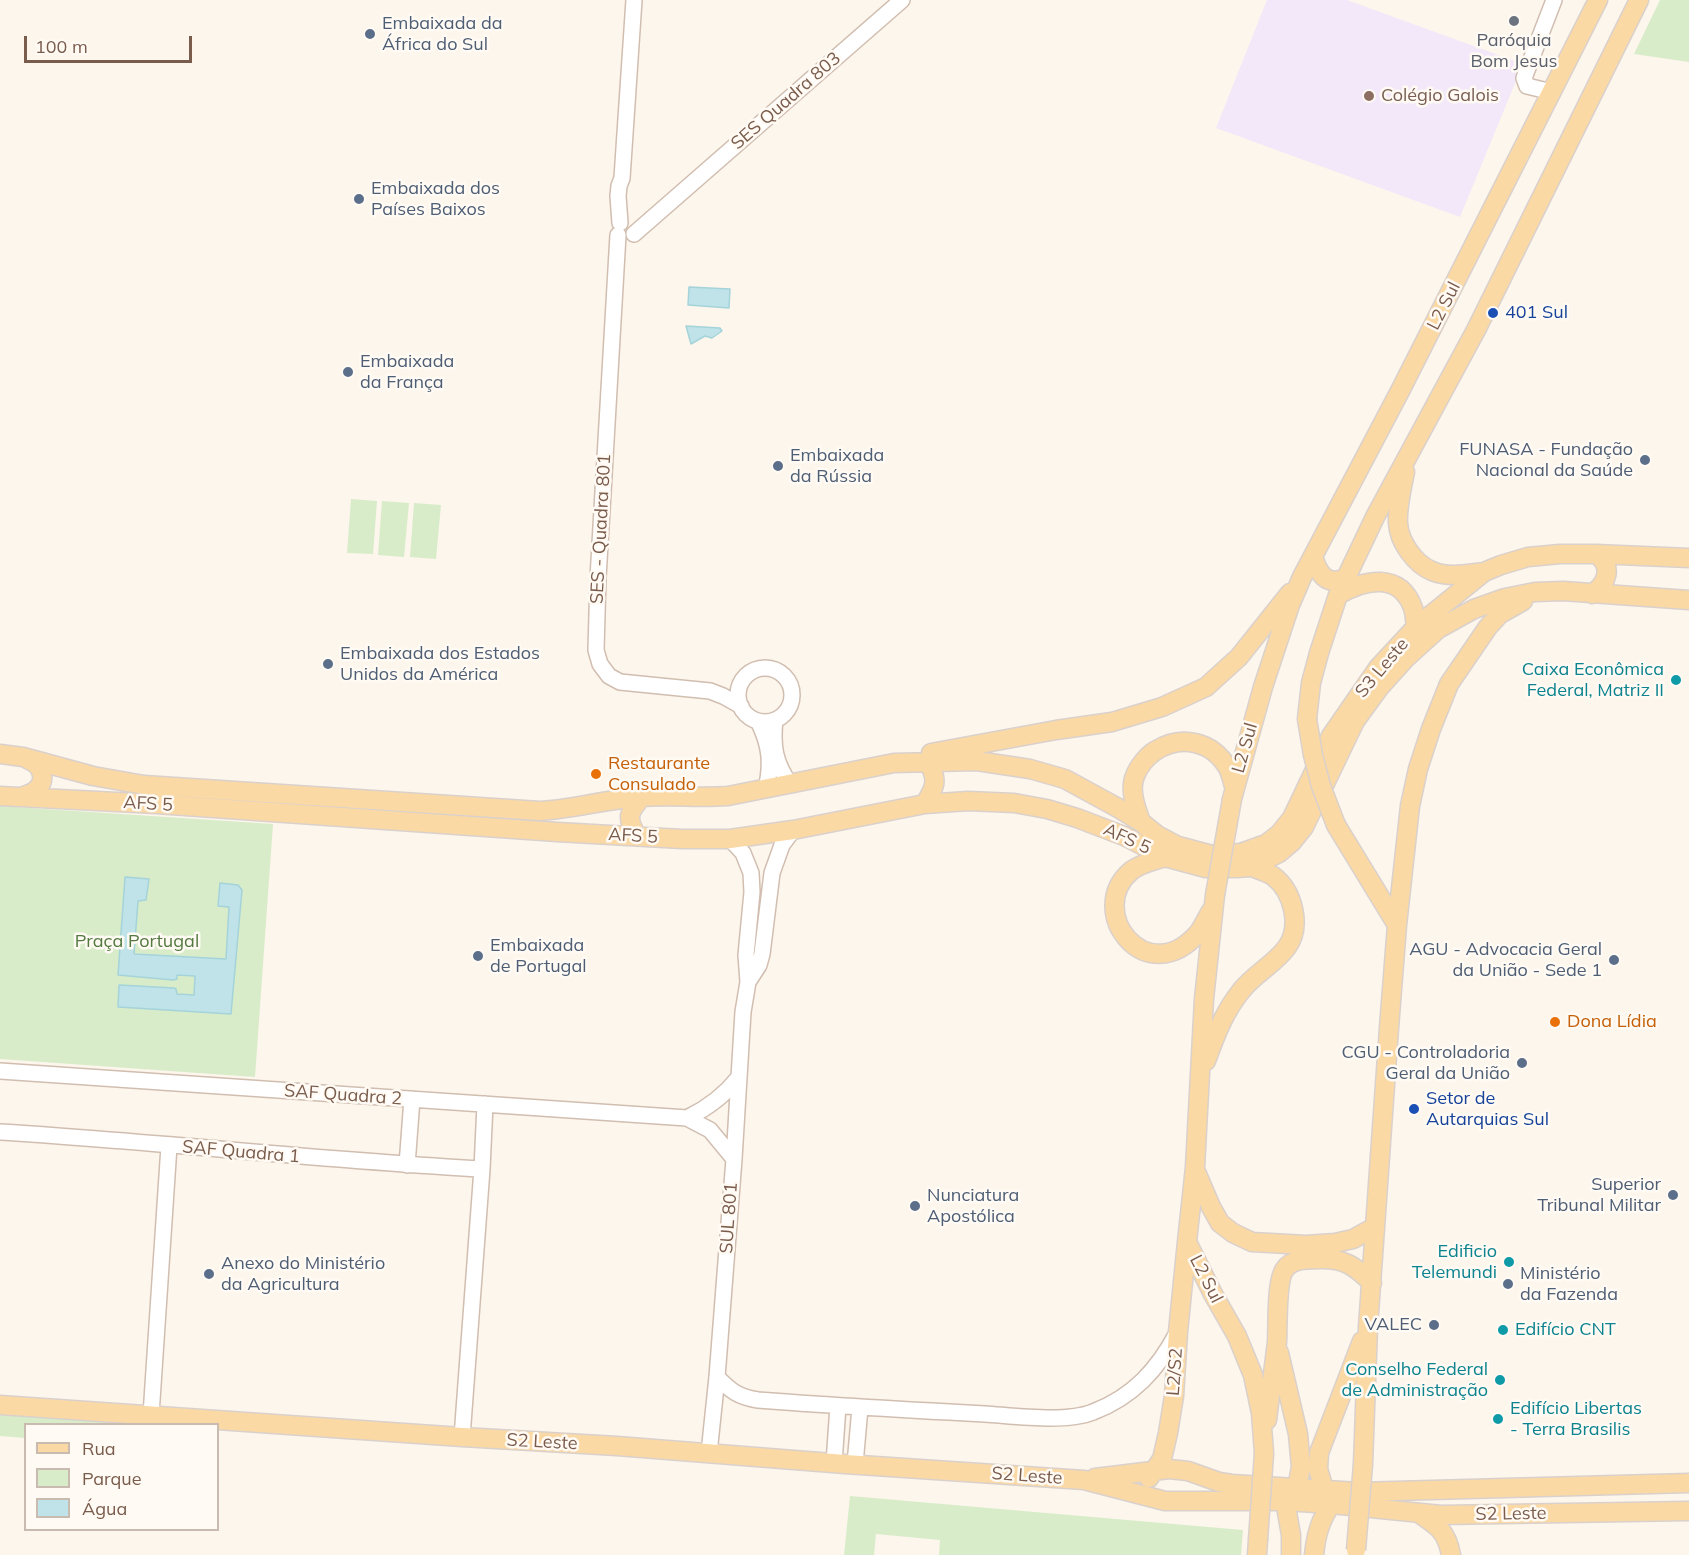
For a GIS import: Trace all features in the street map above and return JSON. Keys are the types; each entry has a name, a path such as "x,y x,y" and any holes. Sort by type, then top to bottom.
{"main road":[{"name":"L2 Sul","path":"1257,1548 1264,1449 1261,1413 1253,1375 1238,1336 1213,1294 1187,1242 1195,1167 1204,999 1215,900 1233,792 1263,687 1290,604 1302,577 1401,391 1598,0"},
{"path":"1397,925 1336,825 1321,786 1307,719 1311,683 1338,595 1375,517 1476,330 1639,0"},
{"path":"1407,459 1398,524 1403,542 1411,556 1432,571 1455,575 1484,572"},
{"name":"S3 Leste","path":"1141,822 1157,835 1178,846 1212,855 1241,853 1266,844 1279,834 1292,818 1331,736 1378,668 1416,627 1484,572 1528,557 1560,554 1689,558"},
{"path":"1592,594 1600,589 1606,574 1605,563 1596,554"},
{"path":"1313,556 1319,572 1324,577 1333,581 1346,578"},
{"path":"894,763 981,743 1112,722 1162,707 1206,687 1239,657 1302,577"},
{"path":"1338,595 1364,583 1379,581 1390,583 1407,597 1413,609 1416,627"},
{"path":"1356,1553 1363,1464 1368,1327 1375,1227 1397,925 1410,806 1431,729 1449,684 1474,645 1500,614 1516,604 1533,597 1563,591"},
{"name":"S3 Leste","path":"1252,867 1279,853 1304,827 1355,721 1379,688 1406,658 1438,629 1474,609 1505,598 1535,592 1563,591 1689,600"},
{"path":"1141,822 1133,791 1134,777 1151,753 1166,744 1185,740 1204,746 1220,758 1228,770 1233,792"},
{"name":"AFS 5","path":"0,754 23,757 93,776 144,785 540,811 564,810 642,797 711,798 728,796 894,763 976,761 1030,769 1065,779 1141,822"},
{"path":"21,797 36,790 42,777 41,768 23,757"},
{"path":"925,804 935,786 936,777 928,761"},
{"name":"AFS 5","path":"0,796 557,832 730,839 793,830 925,804 979,801 1014,803 1047,809 1124,836 1166,857 1206,868 1252,867"},
{"path":"637,836 631,826 629,815 642,797"},
{"path":"1166,857 1142,864 1132,870 1123,879 1118,889 1115,904 1117,919 1130,943 1150,953 1161,953 1184,945 1199,931 1215,900"},
{"path":"1199,1080 1231,1004 1245,986 1288,946 1294,931 1293,908 1286,890 1273,876 1252,867"},
{"path":"1195,1167 1210,1207 1220,1222 1233,1233 1252,1242 1306,1245 1335,1243 1353,1239 1375,1227"},
{"name":"L2/S2","path":"1146,1497 1149,1477 1162,1459 1174,1396 1187,1242"},
{"path":"1264,1449 1277,1343 1280,1283 1284,1269 1297,1261 1328,1259 1346,1262 1359,1270 1372,1283"},
{"path":"1314,1555 1327,1496 1318,1469 1319,1453 1368,1327"},
{"path":"1277,1343 1298,1434 1301,1467 1291,1494 1291,1555"},
{"name":"S2 Leste","path":"0,1405 1084,1480 1169,1469 1188,1471 1232,1484 1291,1494 1327,1496 1418,1513 1464,1515 1689,1512"},
{"path":"1196,1500 1202,1483 1199,1475"},
{"name":"S2 Leste","path":"1084,1480 1165,1501 1291,1494"},
{"name":"S2 Leste","path":"1327,1496 1358,1492 1689,1483"},
{"path":"1555,1513 1565,1502 1561,1488"},
{"path":"1418,1513 1440,1527 1448,1540 1451,1555"}],"street":[{"name":"SES - Quadra 801","path":"634,0 622,178 627,229 616,276 598,578 596,650 600,664 609,676 620,681 710,691 741,706"},
{"name":"SES Quadra 803","path":"627,229 669,202 902,0"},
{"path":"1552,92 1527,86 1524,78 1554,0"},
{"path":"766,669 780,673 787,679 792,696 790,705 780,718 763,722 748,716 741,706 739,693 746,678 758,670 766,669"},
{"name":"SES - Quadra 801","path":"710,691 746,678"},
{"path":"775,720 774,743 778,766 790,784"},
{"path":"758,721 770,759 766,789"},
{"name":"SUL 801","path":"748,982 759,965 762,954 772,873 782,845 793,830"},
{"name":"SUL 801","path":"709,1453 734,1159 743,1012 748,982 746,955 752,892 751,873 743,853 730,839"},
{"path":"749,919 767,921"},
{"name":"SAF Quadra 2","path":"0,1071 687,1118 710,1130 734,1159"},
{"path":"687,1118 718,1101 739,1077"},
{"path":"407,1165 412,1099"},
{"path":"462,1437 485,1104"},
{"name":"SAF Quadra 1","path":"0,1132 482,1169"},
{"path":"151,1415 169,1146"},
{"path":"717,1377 731,1391 744,1398 860,1408 1056,1418 1091,1413 1118,1401 1146,1378 1165,1355 1178,1332"},
{"path":"834,1463 838,1406"},
{"path":"855,1464 860,1408"}],"shaded area":[{"name":"Colégio Galois","path":"1267,0 1347,0 1523,64 1460,217 1216,128"}],"green space":[{"path":"1660,0 1689,0 1689,62 1634,54"},
{"path":"351,499 377,501 373,554 347,553"},
{"path":"382,501 409,503 404,557 378,555"},
{"path":"414,503 441,505 436,559 410,557"},
{"name":"Praça Portugal","path":"0,806 273,824 255,1077 0,1059"},
{"path":"0,1407 179,1423 24,1423 24,1438 0,1436"},
{"path":"850,1496 1243,1530 1241,1555 939,1555 940,1540 876,1534 874,1555 844,1555"}],"water":[{"path":"689,287 730,289 729,308 688,305"},
{"path":"686,326 720,328 722,331 712,338 705,336 691,344"},
{"path":"125,877 149,879 146,900 138,901 134,954 226,959 229,907 218,906 220,883 238,885 242,890 231,1014 118,1007 119,985 174,988 177,994 194,995 195,976 177,975 177,979 173,980 118,975"}],"place":[{"name":"Paróquia Bom Jesus","path":"1514,21"},
{"name":"Embaixada da África do Sul","path":"370,34"},
{"name":"Colégio Galois","path":"1369,96"},
{"name":"Embaixada dos Países Baixos","path":"359,199"},
{"name":"401 Sul","path":"1493,313"},
{"name":"Embaixada da França","path":"348,372"},
{"name":"FUNASA - Fundação Nacional da Saúde","path":"1645,460"},
{"name":"Embaixada da Rússia","path":"778,466"},
{"name":"Embaixada dos Estados Unidos da América","path":"328,664"},
{"name":"Caixa Econômica Federal, Matriz II","path":"1676,680"},
{"name":"Restaurante Consulado","path":"596,774"},
{"name":"Embaixada de Portugal","path":"478,956"},
{"name":"AGU - Advocacia Geral da União - Sede 1","path":"1614,960"},
{"name":"Dona Lídia","path":"1555,1022"},
{"name":"CGU - Controladoria Geral da União","path":"1522,1063"},
{"name":"Setor de Autarquias Sul","path":"1414,1109"},
{"name":"Superior Tribunal Militar","path":"1673,1195"},
{"name":"Nunciatura Apostólica","path":"915,1206"},
{"name":"Edificio Telemundi","path":"1509,1262"},
{"name":"Anexo do Ministério da Agricultura","path":"209,1274"},
{"name":"Ministério da Fazenda","path":"1508,1284"},
{"name":"VALEC","path":"1434,1325"},
{"name":"Edifício CNT","path":"1503,1330"},
{"name":"Conselho Federal de Administração","path":"1500,1380"},
{"name":"Edifício Libertas - Terra Brasilis","path":"1498,1419"}]}
